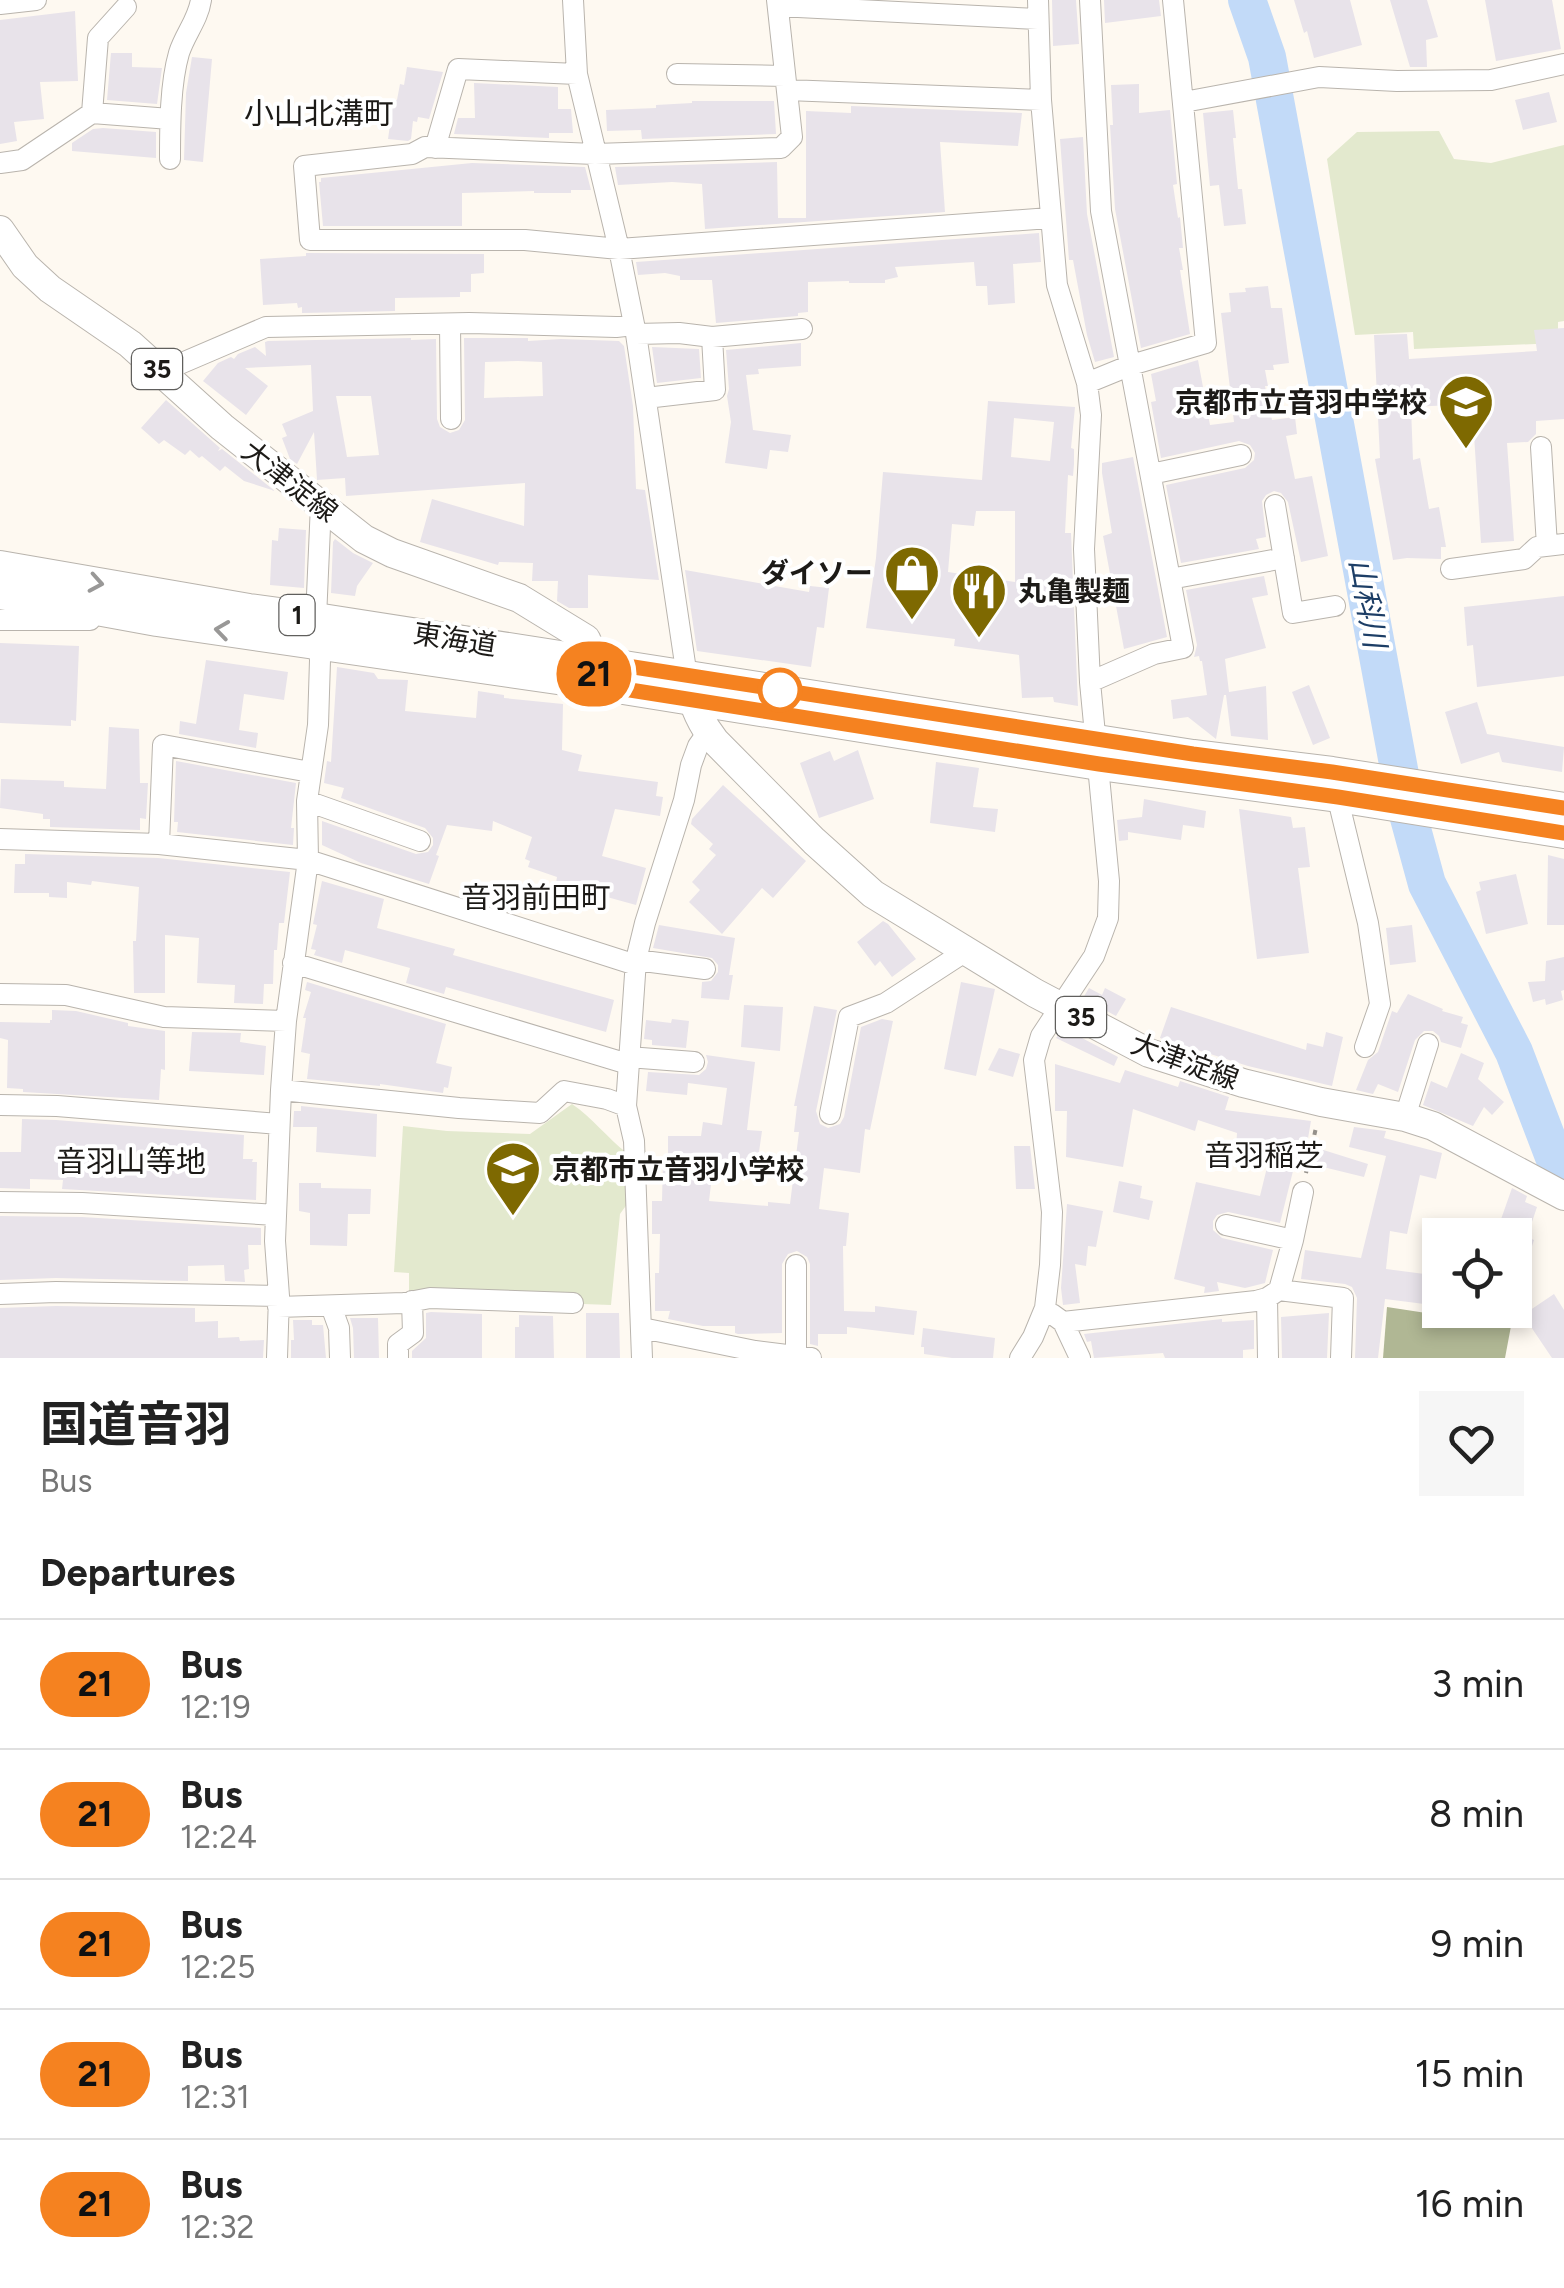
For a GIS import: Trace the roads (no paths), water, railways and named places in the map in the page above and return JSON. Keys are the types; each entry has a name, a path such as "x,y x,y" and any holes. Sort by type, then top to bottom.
{"highway":[{"name":"東海道","path":"0,566 248,609 318,630"},
{"name":"東海道","path":"0,594 157,622 318,630 1098,752 1335,784 1431,800 1564,833"},
{"name":"東海道","path":"1431,800 1564,808"}],"main road":[{"name":"大津淀線","path":"0,230 26,266 50,289 130,344 222,426 364,539 392,553 520,598 586,640 594,672"},
{"name":"大津淀線","path":"689,688 708,732 814,841 873,894 1061,1007 1149,1053 1243,1084 1433,1126 1564,1196"}],"street":[{"path":"0,4 36,0"},
{"path":"170,159 170,119 180,53 201,0"},
{"path":"573,0 577,74 635,330 689,688"},
{"path":"1090,0 1101,211 1183,648 1154,654 1090,682"},
{"path":"1087,382 1206,344 1173,0"},
{"path":"92,113 98,38 126,2"},
{"path":"1020,1358 1045,1308 1050,1265 1052,1212 1034,1060 1041,1036 1094,956 1108,918 1109,881 1090,682 1084,549 1092,415 1087,382 1057,285 1041,100 1038,10 777,3 792,138 781,148 595,154 426,147 412,154 304,166 310,240 525,240 619,249 1050,218"},
{"path":"1184,102 1319,78 1397,82 1491,80 1564,64"},
{"path":"436,148 458,70 577,74"},
{"path":"677,74 1041,100"},
{"path":"0,163 22,160 92,113 170,119"},
{"path":"450,324 451,419"},
{"path":"161,372 266,327 616,327 712,336 802,329"},
{"path":"646,398 715,390 712,336"},
{"path":"1451,569 1524,559 1537,547 1555,545 1541,447"},
{"path":"1151,474 1241,455"},
{"path":"277,1358 279,1124 286,1021 308,860 307,800 318,725 320,504"},
{"path":"1275,505 1293,612 1335,606"},
{"path":"1170,578 1284,558"},
{"path":"0,620 157,622"},
{"path":"642,1358 634,1140 626,1106 636,963 691,764 708,732"},
{"path":"159,844 163,745 310,772"},
{"path":"1335,784 1368,923 1380,1004 1365,1048"},
{"path":"307,800 420,841"},
{"path":"0,839 159,844 308,860 636,963 705,970"},
{"path":"830,1114 849,1017 886,1003 966,950"},
{"path":"294,964 628,1060 694,1062"},
{"path":"0,994 66,995 164,1017 286,1021"},
{"path":"1405,1117 1428,1044"},
{"path":"281,1090 540,1113 564,1091 626,1106"},
{"path":"0,1104 279,1124"},
{"path":"1268,1358 1273,1294 1293,1240 1302,1192"},
{"path":"0,1202 276,1215"},
{"path":"1226,1225 1293,1240"},
{"path":"642,1328 804,1357 796,1265"},
{"path":"0,1294 56,1292 331,1306 430,1298 573,1303"},
{"path":"1062,1322 1273,1294 1343,1298 1342,1358"},
{"path":"398,1358 398,1344 412,1333 412,1301"},
{"path":"331,1306 340,1328 340,1358"},
{"path":"1045,1308 1062,1322 1080,1358"}],"waterway":[{"name":"山科川","path":"1247,0 1267,57 1406,807 1427,884 1514,1052 1564,1183"}],"place":[{"name":"京都市立音羽中学校","path":"1466,451"},
{"name":"ダイソー","path":"912,622"},
{"name":"丸亀製麺","path":"979,640"},
{"name":"京都市立音羽小学校","path":"513,1218"}],"district":[{"name":"小山北溝町","path":"319,113"},
{"name":"音羽前田町","path":"536,897"},
{"name":"音羽稲芝","path":"1264,1155"},
{"name":"音羽山等地","path":"131,1161"}]}
